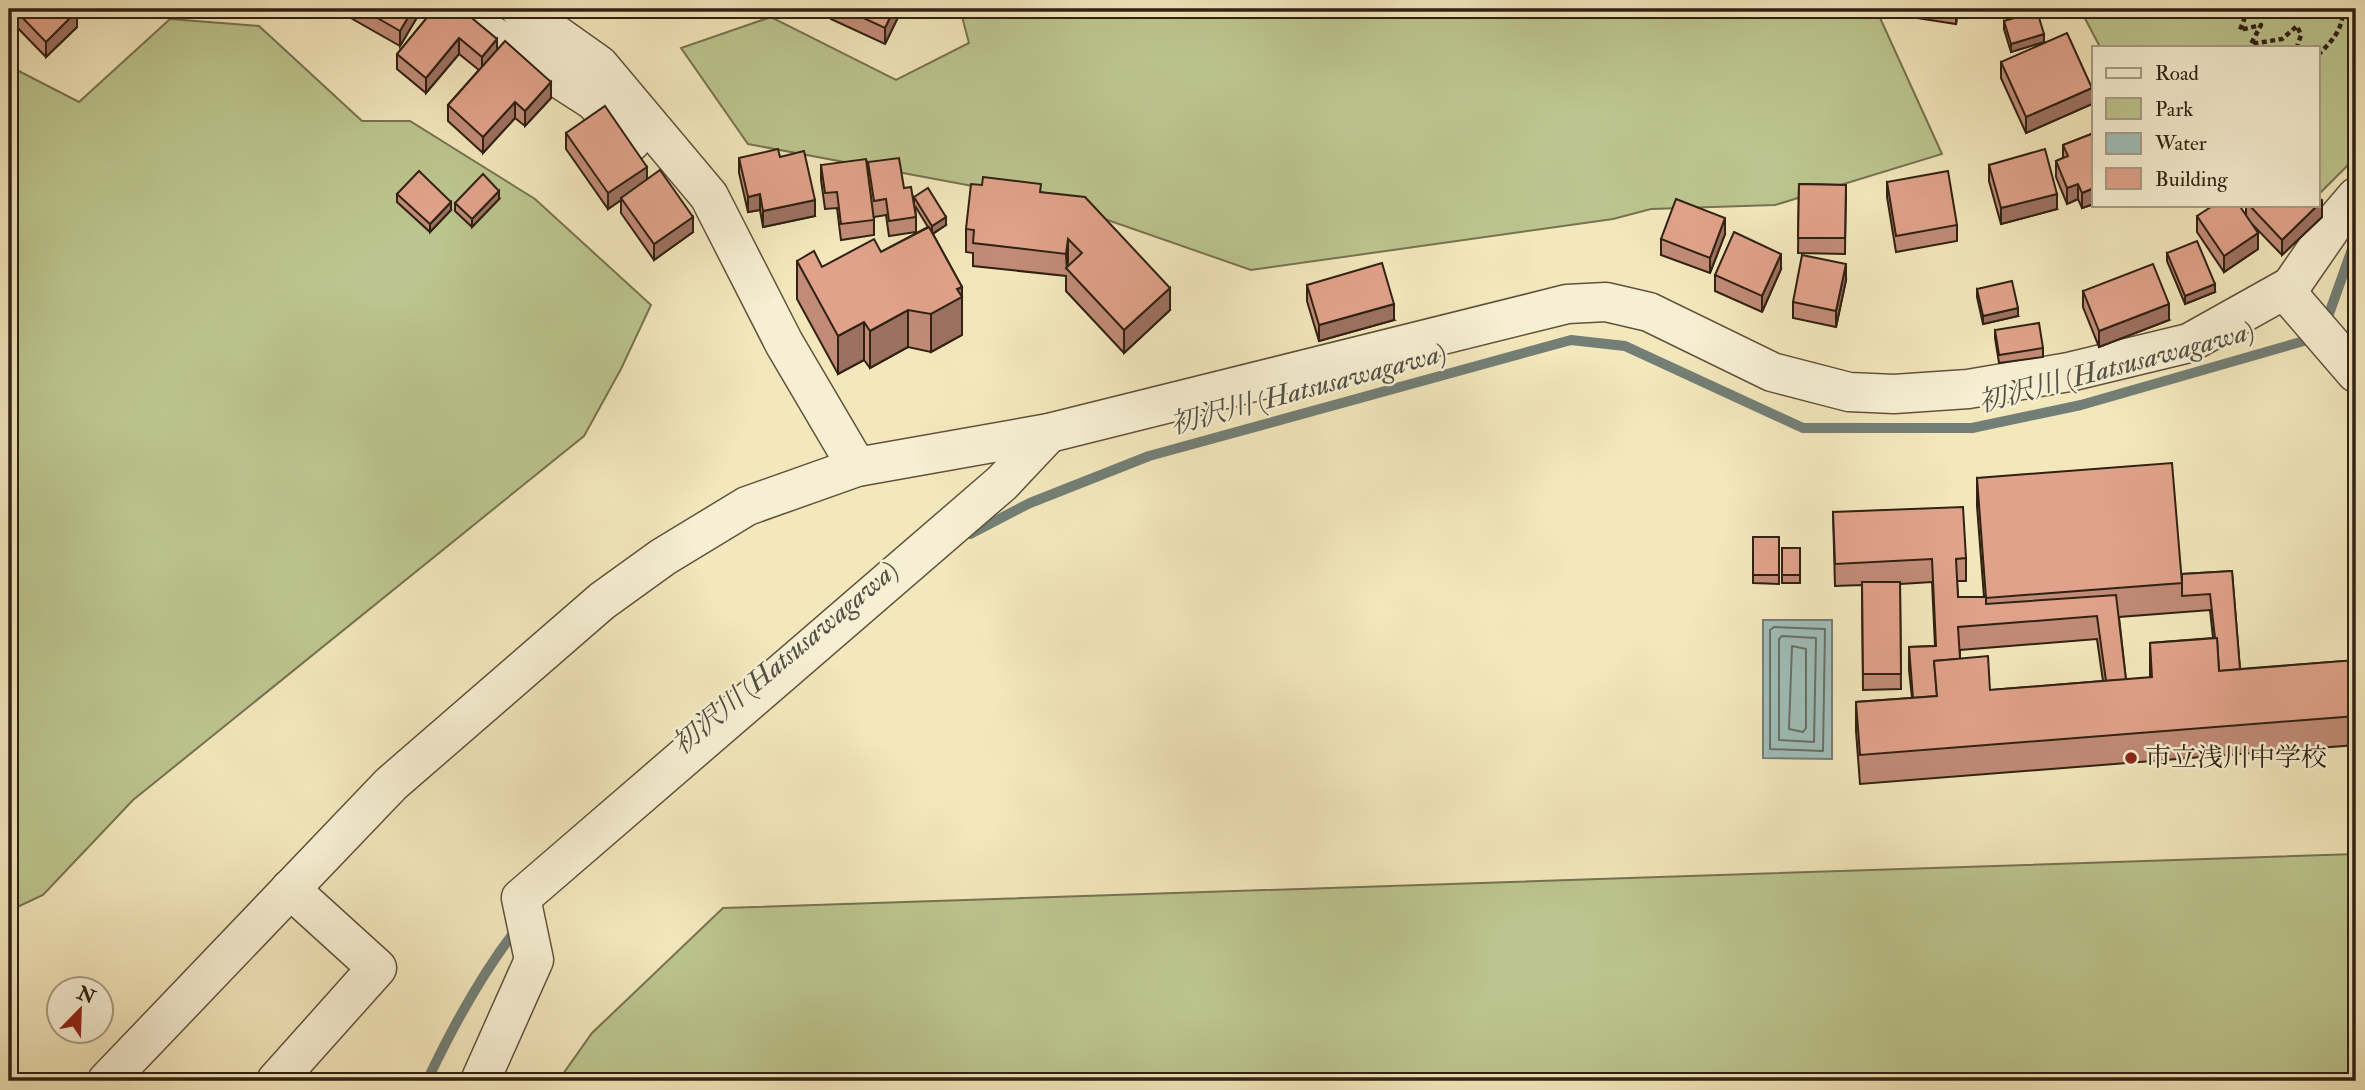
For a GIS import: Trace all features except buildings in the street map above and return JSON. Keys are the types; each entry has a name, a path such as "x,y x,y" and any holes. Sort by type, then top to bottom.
{"street":[{"path":"451,9 594,101 616,122 699,228 748,271"},
{"path":"520,9 599,65 709,196 784,344 857,467"},
{"path":"107,1081 391,784 602,601 663,557 747,506 857,467 1049,433 1567,304 1606,302 1649,312 1772,372 1849,392 1894,394 1968,389 2070,373 2189,343 2292,293 2337,218 2356,197"},
{"path":"2292,293 2346,361"},
{"path":"480,1081 534,960 521,898 1002,483 1049,433"},
{"path":"276,1081 377,968 290,889"}],"path":[{"path":"2248,9 2240,30 2261,25 2251,44 2282,39 2297,26 2301,35 2298,46"},
{"path":"2320,53 2333,41 2343,22 2343,9"}],"green space":[{"path":"960,9 1876,9 1942,154 1775,205 1651,209 1613,219 1251,270 1053,201 748,144 681,48 771,17 896,80 969,43"},
{"path":"2080,9 2356,9 2356,157 2320,193 2320,46 2099,46"},
{"path":"170,19 259,26 362,121 410,121 535,199 651,305 621,369 584,436 133,800 43,895 9,911 9,66 79,102"},
{"path":"2356,854 2356,1081 558,1081 592,1033 723,908"}],"water":[{"path":"1763,620 1832,620 1832,759 1763,758"}],"waterway":[{"name":"初沢川 (Hatsusawagawa)","path":"970,534 1030,503 1149,456 1571,340 1625,346 1803,428 1972,428 2081,405 2304,341 2329,314 2356,238"},
{"name":"初沢川 (Hatsusawagawa)","path":"427,1081 468,1002 518,927"}],"place":[{"name":"市立浅川中学校","path":"2131,758"}]}
